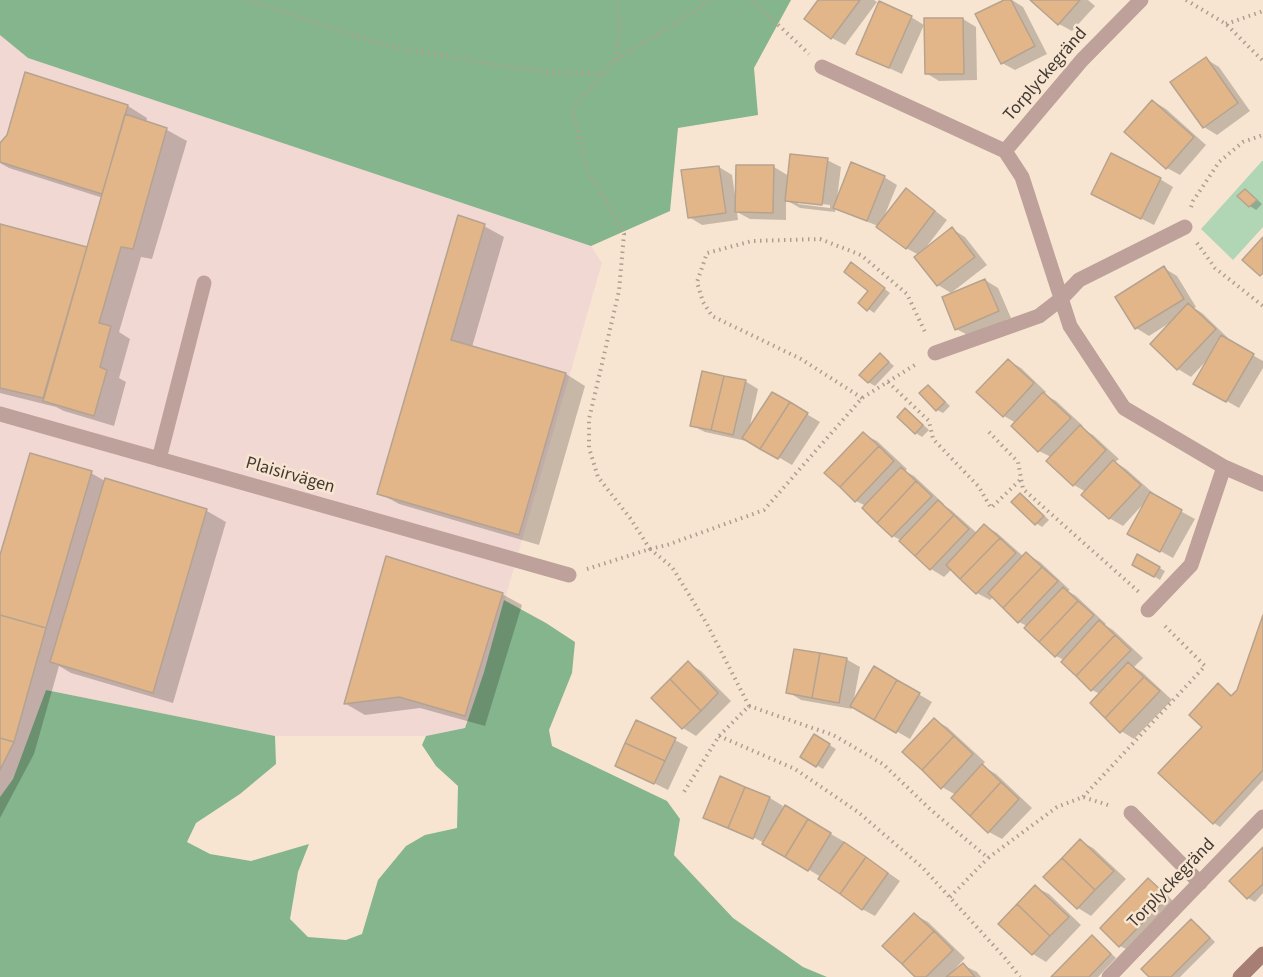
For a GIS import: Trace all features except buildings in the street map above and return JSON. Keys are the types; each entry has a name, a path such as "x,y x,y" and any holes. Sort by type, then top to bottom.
{"street":[{"name":"Torplyckegränd","path":"1005,151 1082,60 1141,0"},
{"path":"822,67 1005,151 1023,177 1070,326 1124,408 1224,467 1263,484"},
{"path":"935,353 1038,316 1061,299 1079,280 1185,227"},
{"path":"159,459 204,283"},
{"name":"Plaisirvägen","path":"0,414 568,575"},
{"path":"1150,607 1191,565 1224,467"},
{"path":"1131,813 1200,883"},
{"name":"Torplyckegränd","path":"1109,977 1263,817"},
{"path":"1240,977 1263,954"}],"path":[{"path":"244,0 384,45 554,73 604,73"},
{"path":"614,61 620,32 617,0"},
{"path":"710,0 614,61 572,109 586,170 624,234 619,291 590,419 589,448 598,477 630,518 650,549 672,567 707,624 749,706 833,735 883,764 931,810 988,858"},
{"path":"752,0 822,67"},
{"path":"1186,0 1226,24 1263,61"},
{"path":"1226,24 1263,11"},
{"path":"1263,135 1244,142 1219,162 1193,201 1185,227 1215,268 1263,306"},
{"path":"568,575 764,510 862,398 935,353 907,294 861,255 820,239 752,241 707,253 697,282 702,303 712,315 801,359 862,398"},
{"path":"888,382 929,421 933,439 979,488 991,508 1021,480"},
{"path":"950,897 988,858 1057,807 1083,796 1205,666 1150,607 1023,489 1017,462 989,432"},
{"path":"682,795 719,736 749,706"},
{"path":"719,736 795,769 858,812 923,868 1020,977"},
{"path":"1083,796 1131,813"}],"shaded area":[{"path":"0,35 28,58 591,246 602,263 484,672 465,728 426,736 275,736 46,690 13,779 0,797"}],"green space":[{"path":"0,0 791,0 754,68 758,115 678,128 670,211 591,246 28,58 0,35"},
{"path":"1262,161 1263,227 1233,260 1201,229"},
{"path":"504,600 575,642 572,673 549,730 552,746 667,801 680,819 674,855 733,918 803,967 827,977 0,977 0,797 13,779 46,690 275,736 276,764 240,794 196,823 187,842 210,854 251,861 309,844 298,872 290,919 308,937 346,940 362,934 378,880 406,846 425,835 457,828 458,786 436,766 422,745 426,736 465,728 484,672"}]}
